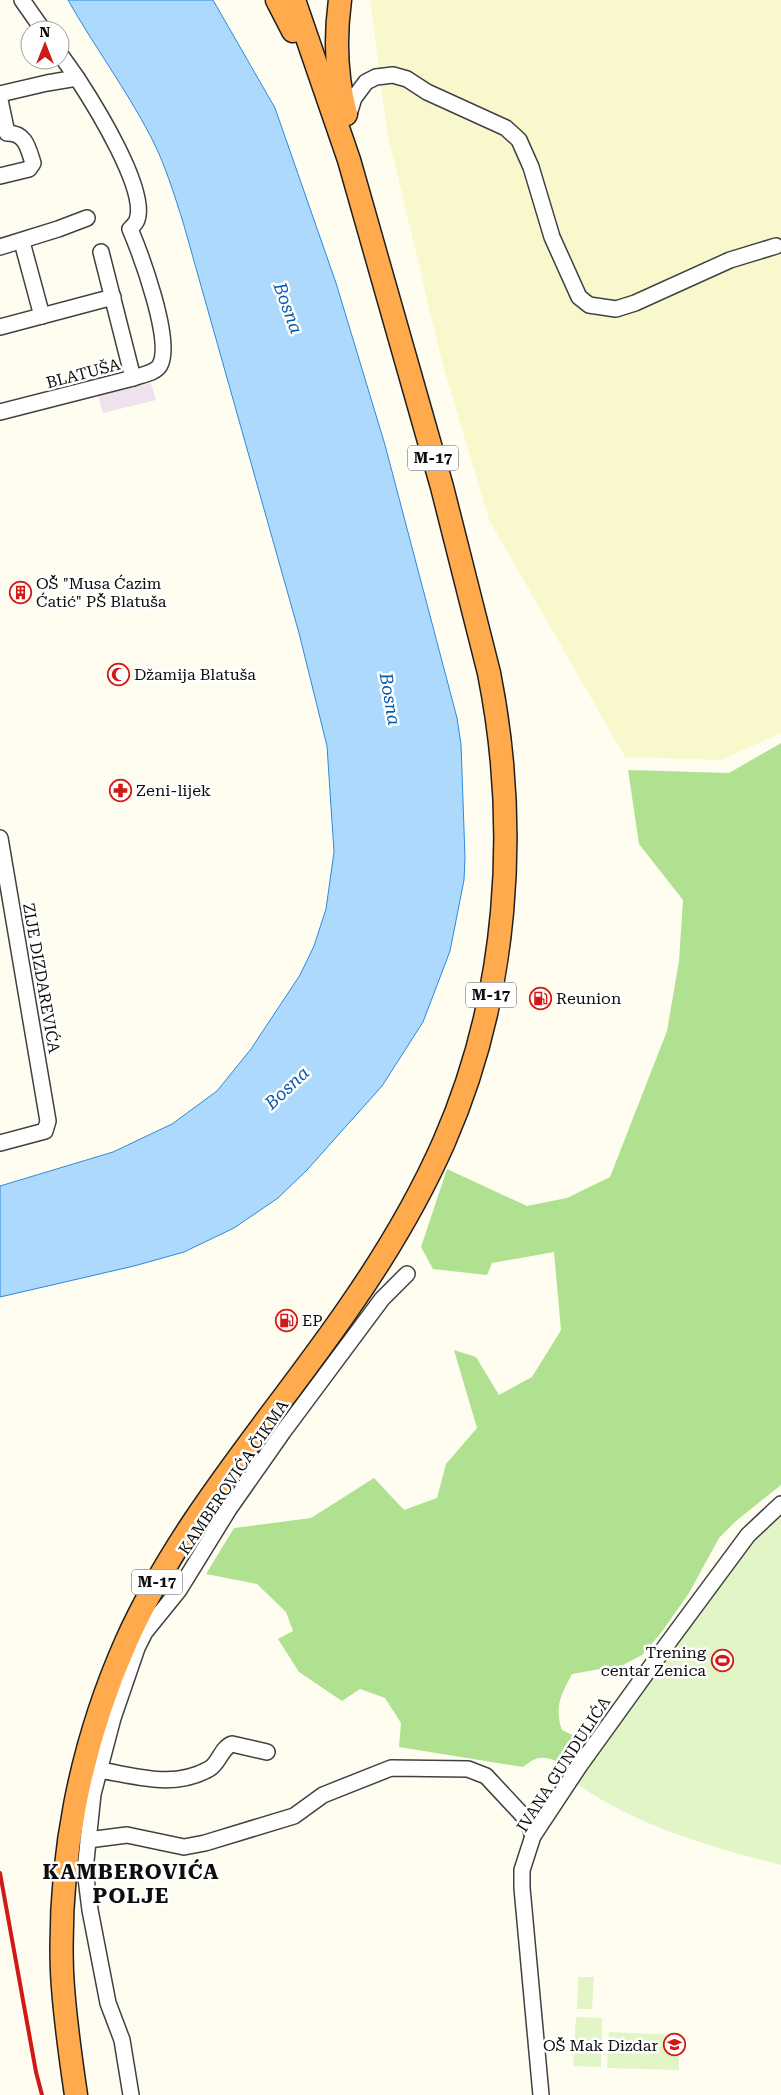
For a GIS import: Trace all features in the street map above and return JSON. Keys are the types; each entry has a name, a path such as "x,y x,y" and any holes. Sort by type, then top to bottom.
{"highway":[{"path":"277,0 294,33 346,185 365,214"},
{"name":"M-17","path":"76,2095 67,2032 62,1972 65,1873 68,1842 86,1755 115,1670 127,1640 152,1590 200,1514 244,1450 348,1309 414,1206 446,1138 469,1075 491,994 500,938 506,845 505,796 495,702 460,554 365,214 345,145 294,0"},
{"path":"340,0 337,27 339,79 347,118 365,180 367,194 365,214"}],"street":[{"path":"22,0 36,20"},
{"path":"0,94 77,78 70,68"},
{"path":"347,118 354,98 366,82 376,76 393,75 407,79 427,92 506,128 519,140 531,166 552,237 579,297 589,304 616,309 635,303 730,260 776,246"},
{"name":"BLATUŠA","path":"0,412 152,372 160,366 164,353 162,331 139,250 130,230 137,220 138,206 133,187 114,141 77,78"},
{"path":"0,100 7,133 13,133 22,137 27,142 33,163 29,169 0,176"},
{"path":"0,247 22,242 87,218"},
{"path":"22,242 42,316"},
{"path":"101,252 133,378"},
{"path":"0,327 113,297"},
{"name":"ZIJE DIZDAREVIĆA","path":"0,838 40,1067 48,1125 45,1131 40,1133 0,1143"},
{"name":"KAMBEROVIĆA ČIKMA","path":"131,2095 122,2040 108,2003 84,1870 93,1794 118,1702 137,1648 145,1632 179,1590 229,1509 284,1432 382,1299 406,1274"},
{"name":"IVANA GUNDULIĆA","path":"541,2095 522,1888 522,1870 533,1836 580,1765 673,1635 748,1535 781,1504"},
{"path":"99,1770 172,1781 187,1779 213,1767 228,1746 232,1744 267,1752"},
{"path":"88,1840 127,1834 184,1847 205,1843 294,1816 323,1795 391,1768 468,1769 486,1776 527,1820 533,1836"}],"shaded area":[{"path":"151,383 156,400 103,413 98,396"}],"green space":[{"path":"370,0 781,0 781,733 721,760 625,757 489,520 441,358 387,131"},
{"path":"781,743 781,1485 736,1521 719,1538 689,1593 661,1633 642,1655 623,1665 572,1674 560,1701 559,1714 562,1730 577,1737 558,1762 548,1758 539,1758 523,1767 399,1747 401,1723 385,1698 360,1689 342,1701 299,1672 278,1639 293,1631 286,1612 257,1584 206,1574 234,1528 311,1518 374,1478 404,1510 437,1498 446,1464 477,1428 454,1350 476,1357 499,1395 532,1377 561,1330 554,1252 492,1263 487,1275 433,1269 421,1247 447,1169 527,1206 567,1198 610,1177 667,1031 679,961 683,900 639,844 628,770 729,773"},
{"name":"Trening centar Zenica","path":"781,1510 781,1865 675,1834 624,1812 577,1784 749,1538"},
{"path":"578,1977 594,1977 592,2009 577,2009"},
{"path":"576,2017 602,2018 601,2067 573,2066"},
{"path":"609,2032 679,2035 679,2070 607,2068"}],"water":[{"name":"Bosna","path":"68,0 213,0 275,108 336,283 385,445 457,718 461,744 464,880 450,951 423,1022 382,1086 307,1170 278,1198 234,1228 184,1252 134,1266 0,1297 0,1186 113,1152 172,1124 217,1091 251,1049 300,975 314,946 326,909 334,852 327,746 299,633 183,222 165,168 151,137"}],"railway":[{"path":"0,1873 36,2072 42,2095"}],"place":[{"name":"OŠ \"Musa Ćazim Ćatić\" PŠ Blatuša","path":"20,592"},
{"name":"Džamija Blatuša","path":"118,674"},
{"name":"Zeni-lijek","path":"120,790"},
{"name":"Reunion","path":"540,998"},
{"name":"EP","path":"286,1320"},
{"name":"Trening centar Zenica","path":"722,1661"},
{"name":"OŠ Mak Dizdar","path":"674,2045"}],"district":[{"name":"KAMBEROVIĆA POLJE","path":"131,1884"}]}
